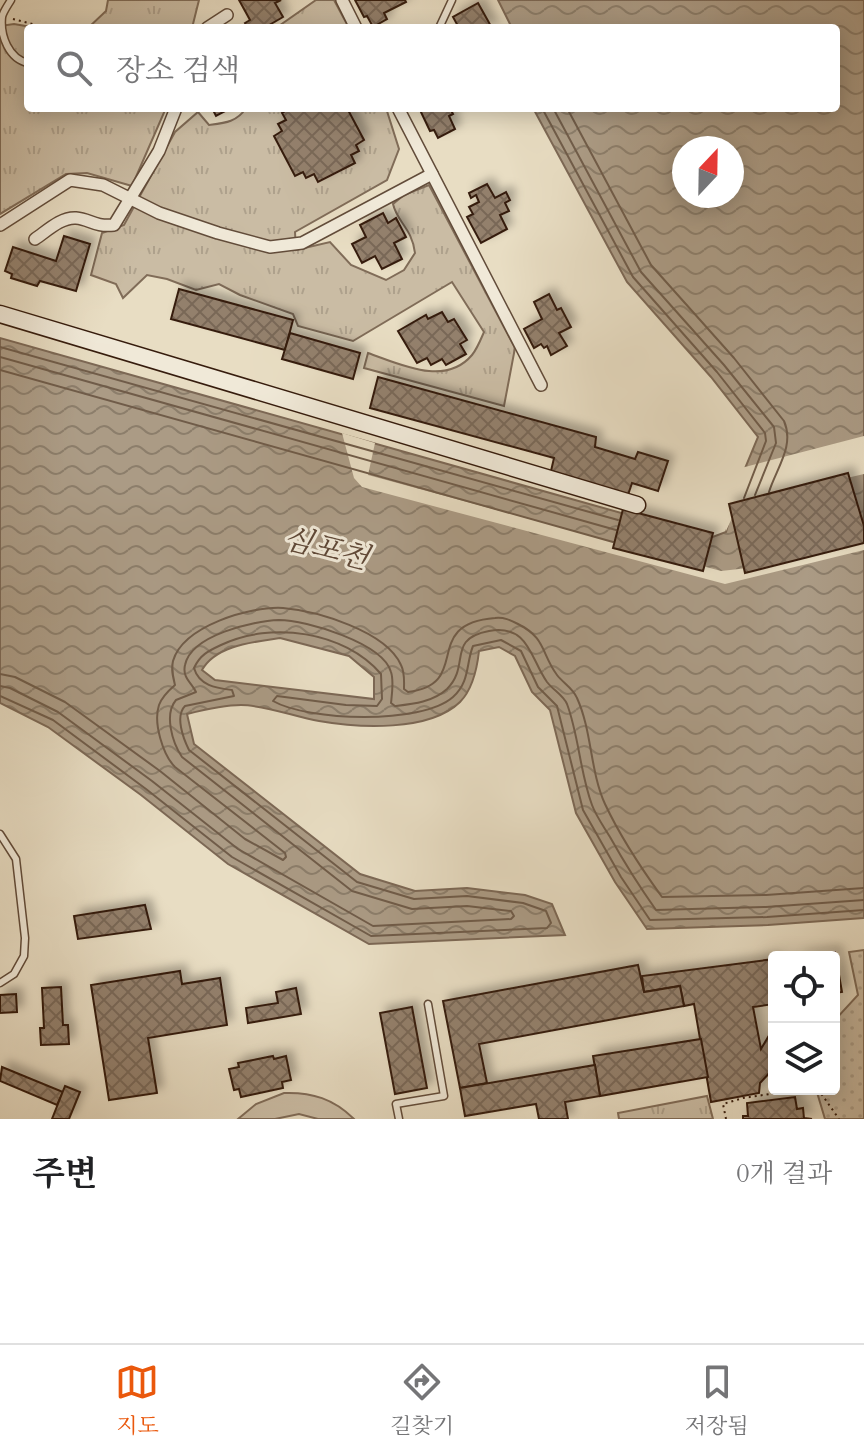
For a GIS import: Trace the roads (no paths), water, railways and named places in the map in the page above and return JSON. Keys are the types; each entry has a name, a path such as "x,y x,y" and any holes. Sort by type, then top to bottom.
{"street":[{"path":"342,0 354,24"},
{"path":"213,24 227,15"},
{"path":"35,239 60,222 76,218 99,226 114,225 159,151 174,112"},
{"path":"400,112 541,385"},
{"path":"0,225 70,180 103,185 159,213 270,247 302,243 432,174"},
{"path":"0,314 637,505"}],"lane":[{"path":"11,0 2,16 3,42 24,62"},
{"path":"441,24 452,0"},
{"path":"0,834 16,859 25,938 24,956 14,974 0,983"},
{"path":"399,1119 396,1104 444,1096 428,1004"}],"water":[{"name":"심포천","path":"498,0 864,0 864,918 647,929 615,882 576,813 550,710 532,692 515,656 499,647 479,651 476,672 464,697 447,712 431,719 373,726 335,723 241,705 187,714 194,744 360,874 415,891 467,888 525,895 552,904 565,935 369,944 228,864 48,727 0,703 0,338 710,538 726,532 741,478 758,437 711,377 627,282 535,112 840,112 840,24 510,24","holes":["280,638 349,656 374,677 374,699 215,680 202,670 216,655 226,650"]}]}
